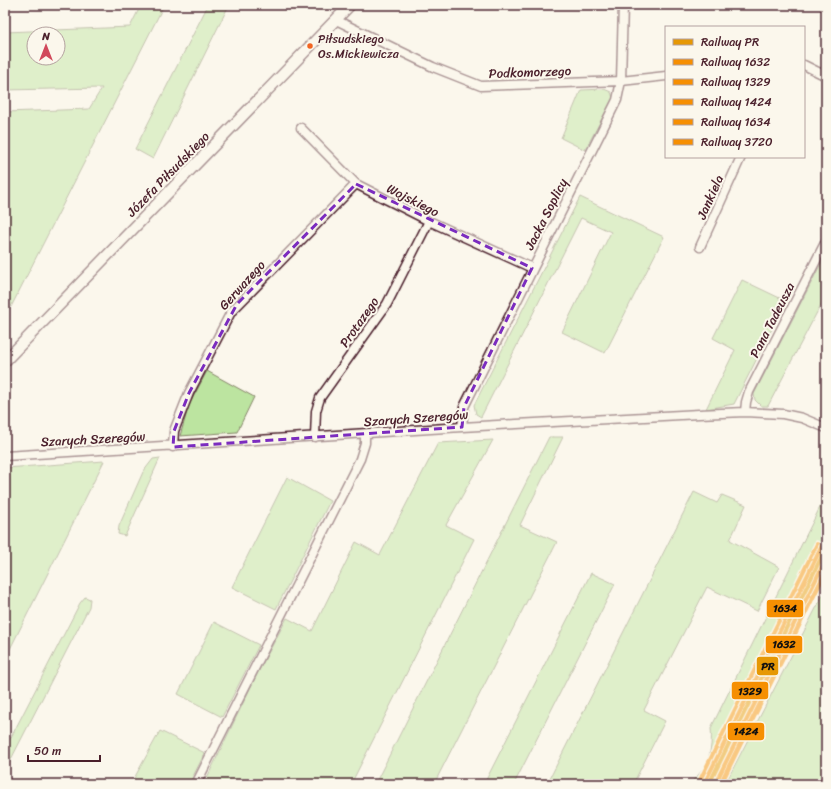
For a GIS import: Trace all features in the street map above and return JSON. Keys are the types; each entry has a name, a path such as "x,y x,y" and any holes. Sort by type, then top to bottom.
{"street":[{"name":"Józefa Piłsudskiego","path":"5,361 350,5"},
{"name":"Jacka Soplicy","path":"462,427 464,406 617,100 621,81 623,5"},
{"name":"Podkomorzego","path":"336,20 433,66 481,86 621,81 665,76"},
{"path":"805,66 826,76"},
{"name":"Wojskiego","path":"301,128 356,184 429,221 532,268"},
{"name":"Jankiela","path":"700,247 741,158"},
{"name":"Gerwazego","path":"173,447 174,431 186,400 231,312 356,184"},
{"name":"Protazego","path":"315,437 316,411 320,398 388,304 429,221"},
{"name":"Pana Tadeusza","path":"745,412 749,392 826,241"},
{"name":"Szarych Szeregów","path":"5,456 173,447 462,427 745,412 792,415 826,428"},
{"path":"196,784 360,459 365,443 365,434"}],"highlighted area":[{"path":"356,184 532,268 464,407 462,427 173,447 174,431 189,393 237,304"}],"green space":[{"path":"141,5 164,5 11,307 5,305 5,112 89,109 102,88 5,90 5,32 26,31 26,66 66,66 66,30 130,27"},
{"path":"208,5 229,5 153,159 135,149"},
{"path":"604,89 611,92 613,98 585,150 561,138 581,90"},
{"path":"580,197 664,237 605,353 562,332 611,232 581,218 481,417 476,414 474,405"},
{"path":"826,254 826,295 768,406 761,406 755,400 754,394"},
{"path":"742,280 786,301 734,404 706,409 735,350 713,338"},
{"path":"207,371 254,397 237,432 180,436 189,405"},
{"path":"549,437 563,437 520,525 557,542 434,784 375,784"},
{"path":"493,440 446,525 474,539 351,784 204,784 257,674 287,618 312,631 356,542 380,555 438,443"},
{"path":"160,458 125,536 118,534 119,526 143,472 153,459"},
{"path":"104,461 5,659 5,468"},
{"path":"287,477 330,501 276,609 232,587"},
{"path":"694,492 717,503 722,495 746,505 730,540 779,567 757,611 707,587 644,710 665,721 633,784 547,784"},
{"path":"826,495 826,537 705,784 689,784 701,772 708,759 711,744 711,728"},
{"path":"591,573 615,584 514,784 484,784"},
{"path":"826,589 826,784 725,784"},
{"path":"85,597 90,599 89,607 5,771 5,749 80,603"},
{"path":"214,622 259,645 222,717 178,694"},
{"path":"160,731 205,753 189,784 131,784"}],"rail line":[{"name":"1634","path":"700,780 817,544"},
{"name":"1329","path":"705,782 822,546"},
{"name":"PR","path":"709,784 826,548"},
{"name":"1632","path":"715,784 826,559"},
{"name":"1424","path":"720,784 826,571"},
{"name":"3720","path":"721,784 826,571"}],"place":[{"name":"Piłsudskiego Os.Mickiewicza","path":"310,46"}]}
